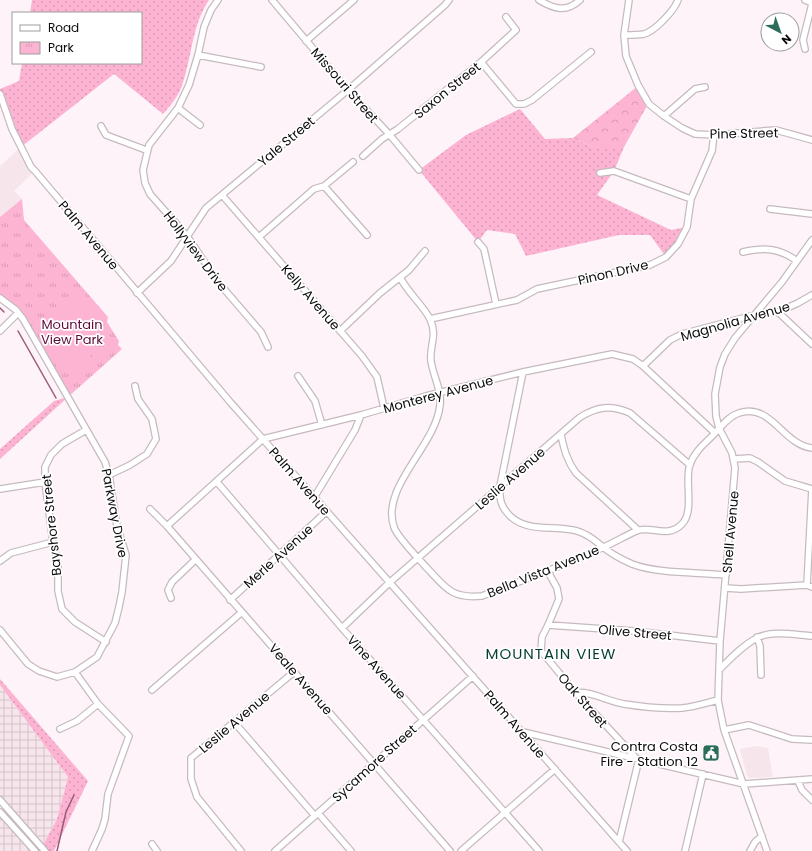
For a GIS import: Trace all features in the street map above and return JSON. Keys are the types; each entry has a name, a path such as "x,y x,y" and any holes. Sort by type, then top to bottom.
{"street":[{"name":"Hollyview Drive","path":"218,0 211,10 204,28 189,85 178,108 148,145 143,170 145,183 150,194 188,236 218,282 261,332 268,347"},
{"name":"Missouri Street","path":"272,0 348,90 389,134 419,170"},
{"path":"306,40 354,0"},
{"name":"Yale Street","path":"137,293 171,261 206,208 348,90 449,0"},
{"path":"539,0 551,7 559,8 571,6 580,0"},
{"name":"Pine Street","path":"629,0 624,35 626,56 638,86 649,104 664,116 682,128 695,134 714,135 776,130 812,140"},
{"path":"624,35 644,34 651,31 670,13 678,0"},
{"path":"804,0 812,3 802,40 805,50"},
{"name":"Saxon Street","path":"363,156 382,139 398,129 481,62 516,30 506,18"},
{"path":"481,62 516,104 524,104 532,100 591,52"},
{"path":"198,55 261,67"},
{"path":"664,116 695,89 705,87"},
{"name":"Palm Avenue","path":"0,94 12,129 31,167 263,439 315,496 326,512 523,732 627,851"},
{"path":"178,108 200,125"},
{"path":"101,126 106,135 146,150"},
{"name":"Pinon Drive","path":"430,319 517,300 537,289 650,265 666,257 678,244 687,228 691,199 712,151 714,135"},
{"path":"259,237 314,189 324,186 353,162"},
{"path":"600,173 614,171 691,199"},
{"path":"324,186 367,235"},
{"name":"Kelly Avenue","path":"222,195 362,356 377,377 384,408"},
{"path":"770,209 812,214"},
{"name":"Shell Avenue","path":"767,851 724,730 718,700 720,641 735,468 732,453 716,416 715,394 720,367 725,354 735,338 812,240"},
{"path":"478,242 484,249 496,304"},
{"path":"743,252 759,248 781,252 789,255 797,261"},
{"path":"340,331 380,293 409,270 425,251"},
{"path":"400,277 430,319"},
{"name":"Magnolia Avenue","path":"643,366 670,340 682,334 755,314 778,312 812,295"},
{"name":"Parkway Drive","path":"0,298 18,313 31,331 86,430 106,462 117,526 126,555 119,607 106,642 97,657 75,672 57,677 39,671 28,664 0,630"},
{"path":"778,312 812,344"},
{"path":"0,331 18,313"},
{"name":"Bella Vista Avenue","path":"430,319 434,333 431,361 440,404 438,419 428,439 404,477 392,506 392,514 394,528 418,558 446,588 460,596 482,596 603,548 638,530 667,531 675,529 686,519 688,511 690,465 700,447 720,428 723,423 738,413 747,411 757,412 771,420 793,441 804,447 812,448"},
{"name":"Monterey Avenue","path":"167,526 263,439 361,415 523,372 612,354 633,359 643,366 715,433"},
{"path":"523,372 500,486 501,504 506,512 512,518 529,526 581,532 596,540 603,548 633,564 652,569 726,575"},
{"path":"298,376 315,401 322,425"},
{"path":"109,475 130,465 147,454 156,439 152,419 138,399 135,386"},
{"name":"Leslie Avenue","path":"342,628 389,583 579,418 588,412 602,408 621,409 630,413 690,465"},
{"path":"315,496 355,430 361,415"},
{"name":"Bayshore Street","path":"86,430 62,444 50,455 45,467 45,482 53,542 58,564 58,591 62,609 74,622 106,642"},
{"path":"561,435 567,457 576,473 638,530"},
{"path":"725,588 741,589 809,586 812,490 785,481 750,458 734,459"},
{"path":"0,489 45,482"},
{"name":"Vine Avenue","path":"217,482 342,628 539,851"},
{"name":"Veale Avenue","path":"150,509 167,526 195,560 450,851"},
{"name":"Merle Avenue","path":"230,600 326,512"},
{"path":"0,560 11,553 53,542"},
{"path":"171,598 168,590 172,582 195,560"},
{"name":"Oak Street","path":"547,570 557,588 558,599 542,636 541,651 576,693 638,759"},
{"path":"152,690 242,612"},
{"name":"Olive Street","path":"548,625 634,631 720,641"},
{"path":"719,670 743,648 758,637 777,634 812,636"},
{"path":"758,637 760,646 761,675"},
{"path":"75,672 98,704 129,736 108,794 105,819 102,829 92,851"},
{"name":"Leslie Avenue","path":"241,851 197,797 191,779 191,758 294,672"},
{"name":"Sycamore Street","path":"275,851 473,676"},
{"path":"576,693 585,692 612,702 624,704 670,708 683,708 718,700"},
{"path":"60,728 77,721 98,704"},
{"path":"234,722 351,851"},
{"path":"724,730 749,726 792,739 812,740"},
{"path":"523,732 744,784 812,779"},
{"path":"619,842 638,759"},
{"path":"461,851 555,769"},
{"path":"685,851 703,774"},
{"path":"798,781 804,794 812,800"},
{"path":"0,800 45,851"},
{"path":"0,812 34,851"},
{"path":"750,851 755,842 762,836"},
{"path":"152,844 157,851"}],"shaded area":[{"path":"21,147 35,171 14,191 22,199 0,217 0,166"},
{"path":"0,685 68,777 57,819 42,847 0,800"},
{"path":"757,746 768,748 773,777 750,778 747,776 740,749"},
{"path":"0,812 35,851 0,851"}],"green space":[{"path":"32,0 209,0 203,10 195,32 185,77 181,88 171,105 163,114 114,74 21,147 0,94 0,89 19,81 22,64 142,64 142,12 30,12"},
{"path":"638,86 648,104 624,147 593,147 573,138"},
{"path":"520,109 545,139 573,138 593,147 624,147 614,171 597,195 671,230 687,227 666,257 650,235 619,235 526,256 515,234 487,230 478,242 419,170 466,135"},
{"name":"Mountain View Park","path":"22,199 24,220 108,317 107,322 119,341 118,345 122,349 68,397 23,319 0,298 0,217"},
{"path":"84,295 92,306 97,317 97,343 90,358 72,376 40,331 41,326"},
{"path":"68,397 0,459 0,449 54,401"},
{"path":"0,679 88,781 54,851 45,851 42,847 57,819 68,777 0,685"}],"waterway":[{"path":"0,308 4,312"},
{"path":"18,331 56,398"},
{"path":"57,851 66,812 74,795"}],"place":[{"name":"Contra Costa Fire - Station 12","path":"711,753"}],"district":[{"name":"MOUNTAIN VIEW","path":"551,654"}]}
